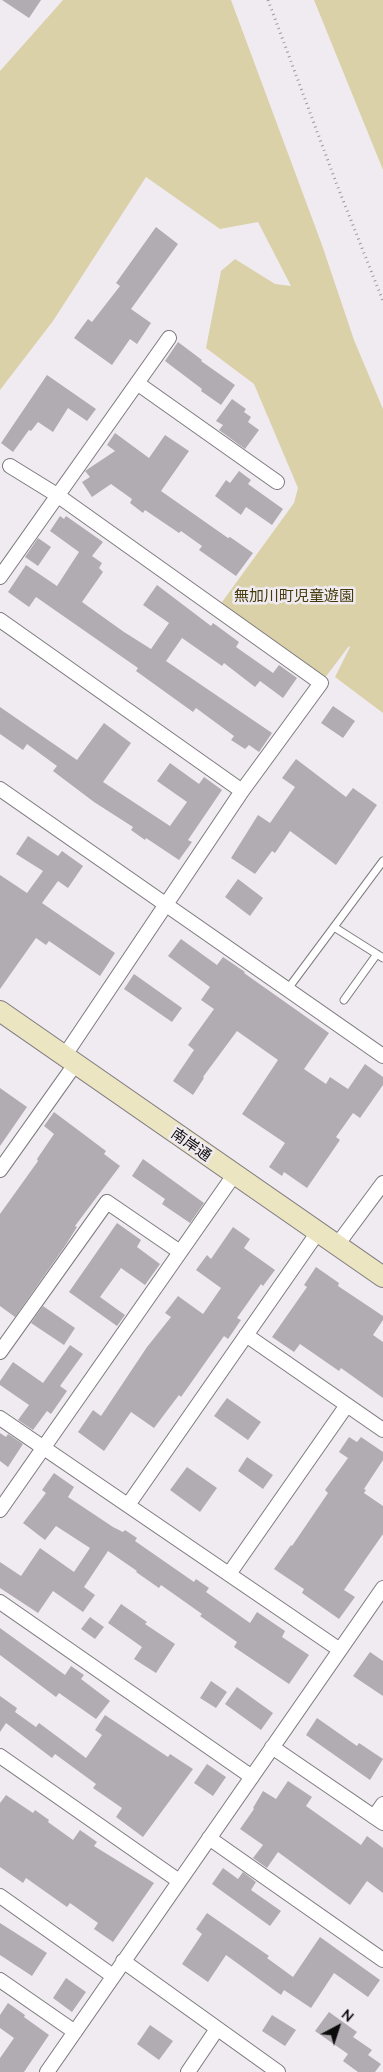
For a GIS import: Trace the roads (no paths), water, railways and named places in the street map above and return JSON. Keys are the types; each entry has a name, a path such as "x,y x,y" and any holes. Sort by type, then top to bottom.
{"main road":[{"name":"南岸通","path":"0,1011 383,1277"}],"street":[{"path":"0,577 168,338"},
{"path":"137,383 277,482"},
{"path":"0,1170 165,904 242,791 321,682 57,496 10,466"},
{"path":"0,620 242,791"},
{"path":"0,789 383,1056"},
{"path":"0,1510 234,1175"},
{"path":"338,1245 383,1183"},
{"path":"0,1352 107,1202 180,1252"},
{"path":"128,1505 318,1232"},
{"path":"246,1335 383,1430"},
{"path":"229,1574 347,1405"},
{"path":"0,1418 340,1650"},
{"path":"47,2072 383,1588"},
{"path":"0,1602 252,1777"},
{"path":"272,1747 379,1820 383,1804"},
{"path":"0,1756 179,1881"},
{"path":"209,1838 383,1960"},
{"path":"0,1896 113,1976"},
{"path":"123,1961 278,2072"},
{"path":"0,1980 75,2032"},
{"path":"188,2072 217,2029"}],"lane":[{"path":"287,990 383,861"},
{"path":"334,927 380,956 344,1000"}],"park label":[{"name":"無加川町児童遊園","path":"294,596"}]}
